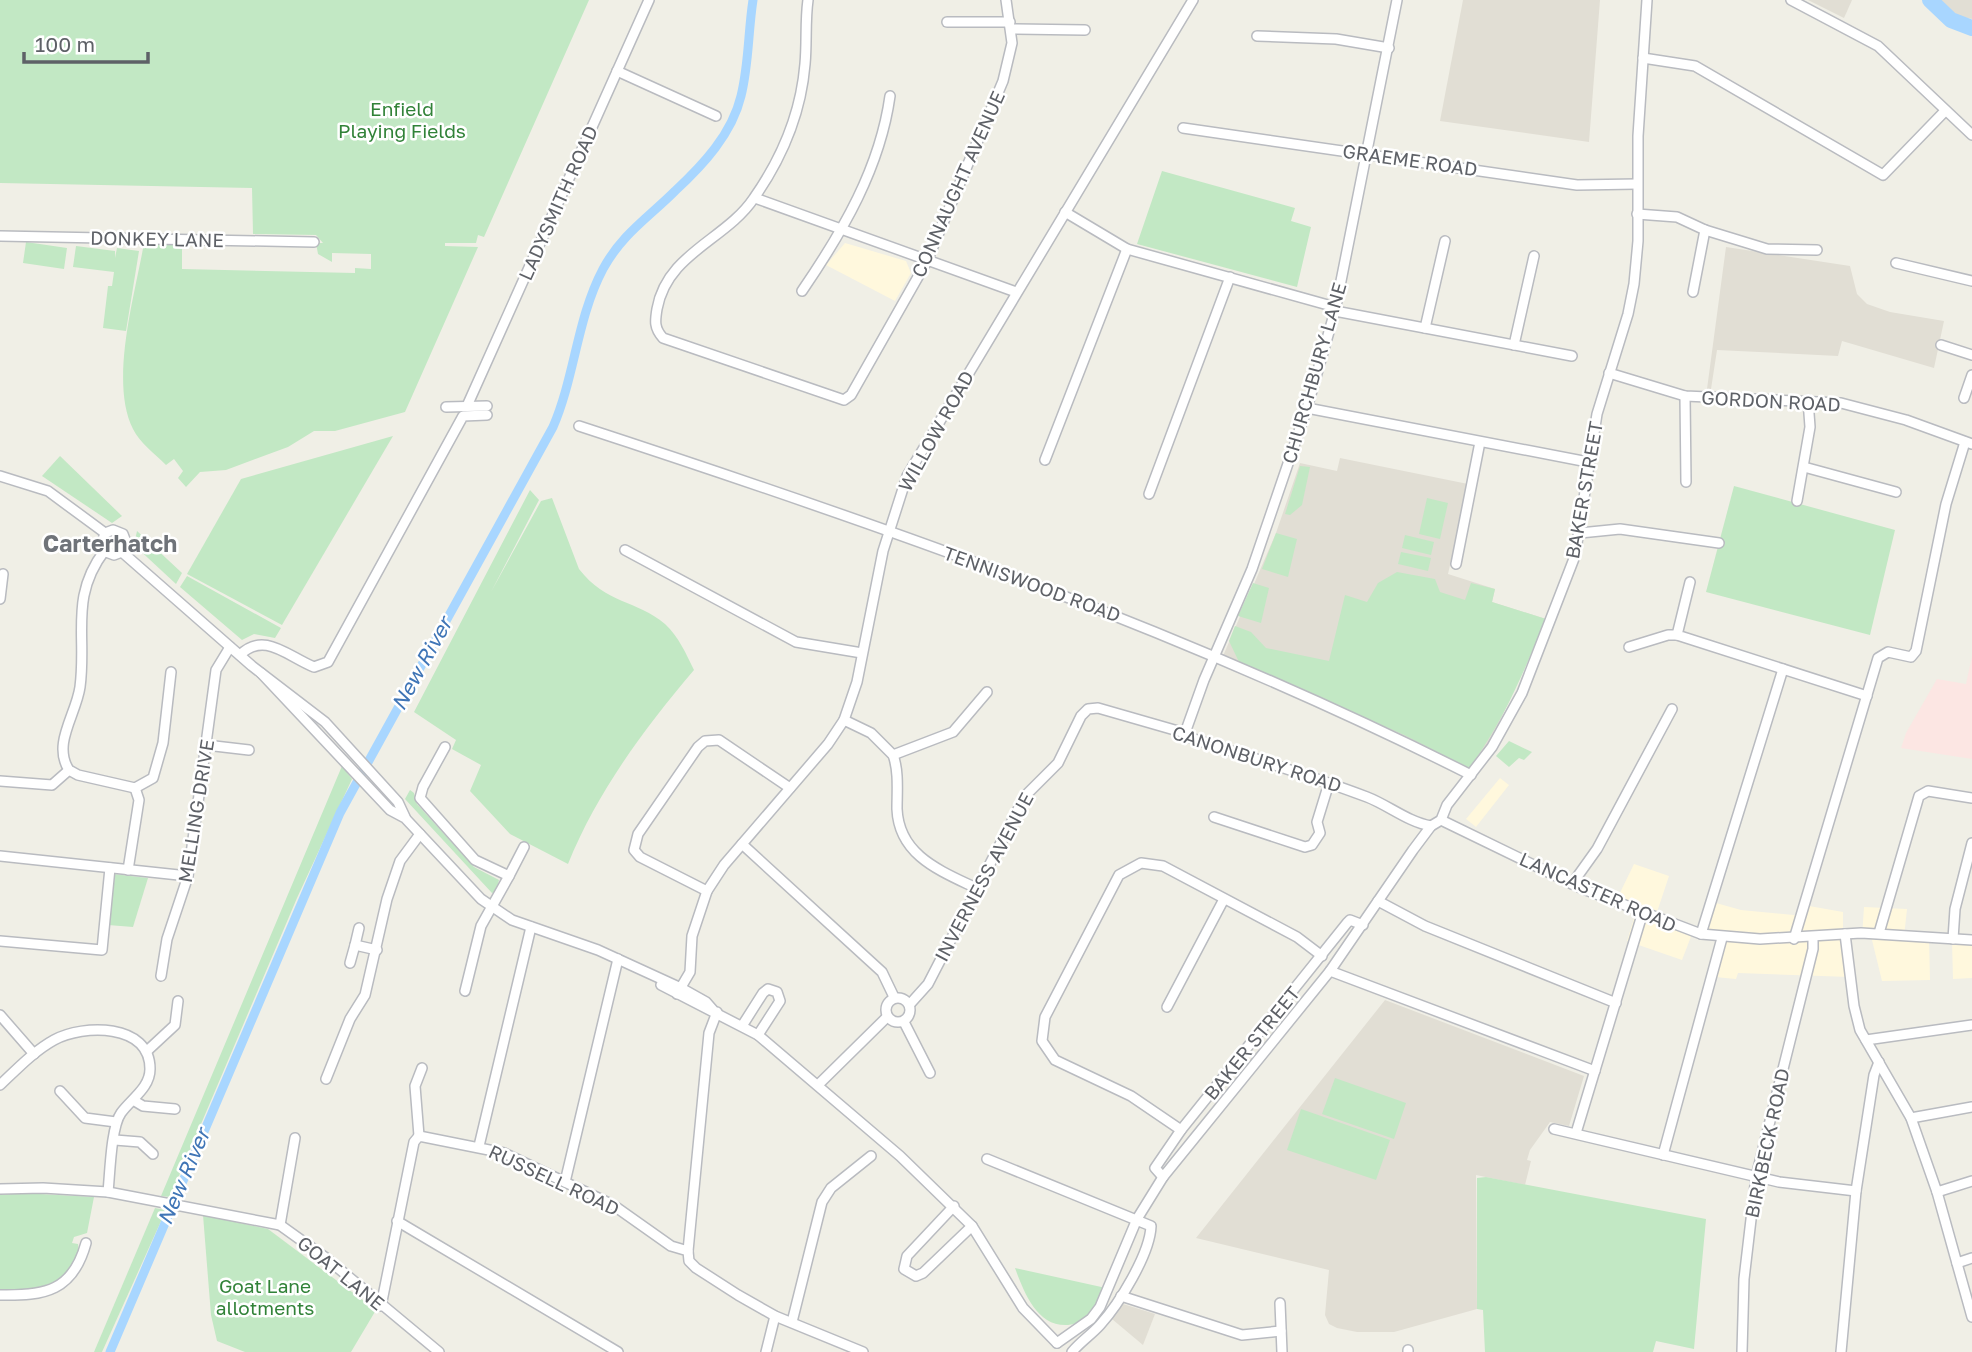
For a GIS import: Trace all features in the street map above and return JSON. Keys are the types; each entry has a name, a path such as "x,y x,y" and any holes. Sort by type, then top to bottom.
{"street":[{"name":"LADYSMITH ROAD","path":"467,406 649,0"},
{"path":"808,0 805,66 792,128 754,198 842,232 1016,292"},
{"name":"CONNAUGHT AVENUE","path":"754,198 735,220 696,249 671,274 657,306 656,331 663,338 834,399 844,400 851,395 927,261 1003,81 1010,57 1011,25 1006,0"},
{"name":"WILLOW ROAD","path":"679,991 690,972 692,936 708,891 742,844 832,738 844,720 852,700 888,531 907,476 1193,0"},
{"name":"CHURCHBURY LANE","path":"1188,736 1213,657 1252,569 1307,408 1335,311 1397,0"},
{"name":"BAKER STREET","path":"1057,1342 1091,1319 1100,1307 1137,1219 1163,1177 1330,971 1431,826 1441,820 1447,805 1492,747 1521,693 1575,556 1597,414 1628,314 1634,284 1647,0"},
{"path":"1791,0 1878,46 1972,135"},
{"path":"947,22 1085,30"},
{"path":"1257,36 1336,39 1388,48"},
{"path":"1643,58 1695,66 1883,175 1945,111"},
{"path":"617,71 716,116"},
{"path":"802,291 842,232 883,137 890,96"},
{"name":"GRAEME ROAD","path":"1183,128 1577,185 1637,184"},
{"path":"1065,212 1127,249 1328,305 1335,311 1572,356"},
{"path":"1637,214 1677,216 1705,230 1766,248 1817,250"},
{"path":"1693,292 1705,230"},
{"name":"DONKEY LANE","path":"0,236 314,242"},
{"path":"1424,328 1445,241"},
{"path":"1045,460 1127,249"},
{"path":"1514,345 1534,256"},
{"path":"1896,263 1972,281"},
{"path":"1149,494 1230,277"},
{"path":"1941,345 1972,355"},
{"name":"GORDON ROAD","path":"1609,373 1685,396 1808,400 1876,411 1969,443"},
{"path":"1964,398 1972,375"},
{"path":"1685,396 1686,482"},
{"path":"1797,501 1810,427 1808,400"},
{"path":"240,656 252,645 265,643 314,667 328,662 463,416 487,410 467,406 446,407"},
{"path":"1307,408 1588,462"},
{"name":"TENNISWOOD ROAD","path":"579,426 888,531 1130,620 1402,740 1471,775"},
{"path":"1456,564 1480,442"},
{"path":"1794,939 1878,659 1882,654 1892,653 1905,658 1911,657 1916,651 1946,504 1969,443"},
{"path":"1804,467 1896,492"},
{"path":"0,476 48,491 106,533"},
{"path":"1580,533 1620,529 1719,543"},
{"path":"113,530 123,534 126,542 122,552 114,555 105,550 102,543 106,533 113,530"},
{"path":"105,550 92,569 82,597 79,687 62,751 69,770 78,775 135,788 153,778 171,672"},
{"path":"625,550 796,642 862,653"},
{"path":"122,552 240,656 324,722 398,802 405,818"},
{"path":"0,599 3,574"},
{"path":"1677,635 1690,582"},
{"path":"1629,647 1668,635 1677,635 1867,695"},
{"name":"MELLING DRIVE","path":"161,976 167,939 188,876 216,670 230,647"},
{"path":"1700,934 1783,669"},
{"path":"261,673 390,810 405,818 481,899 493,908 531,928 576,941 618,959 758,1035 954,1206 972,1226 1023,1308 1057,1342"},
{"path":"893,755 953,732 986,692"},
{"name":"CANONBURY ROAD","path":"1081,716 1088,709 1098,708 1188,736 1329,783 1383,803 1417,822 1431,826"},
{"path":"1572,884 1597,849 1672,709"},
{"name":"INVERNESS AVENUE","path":"904,1022 910,1004 928,984 1025,796 1064,754 1081,716"},
{"path":"844,720 872,733 893,755 897,819 915,854 930,865 978,889"},
{"path":"708,891 640,857 634,850 638,834 698,747 705,741 719,740 790,788"},
{"path":"206,746 249,750"},
{"path":"445,747 423,787 420,798 475,860 509,876"},
{"path":"0,781 52,785 69,770"},
{"path":"1214,817 1305,847 1312,845 1320,833 1317,822 1329,783"},
{"path":"128,870 132,831 139,800 135,788"},
{"path":"1879,933 1919,796 1927,791 1972,798"},
{"name":"LANCASTER ROAD","path":"1441,820 1642,915 1700,934 1722,938 1794,939 1879,933 1972,940"},
{"path":"326,1079 343,1049 350,1019 365,995 387,899 400,861 420,834"},
{"path":"1953,939 1955,909 1972,843"},
{"path":"742,844 882,971 894,997 910,1004"},
{"path":"465,991 481,926 524,847"},
{"path":"0,856 188,876"},
{"path":"1181,1130 1132,1096 1055,1060 1044,1049 1042,1026 1119,875 1129,867 1151,862 1163,866 1297,937 1322,956"},
{"path":"0,941 102,950 110,868"},
{"path":"1167,1007 1224,899"},
{"path":"1378,901 1425,926 1616,1003"},
{"path":"1576,1133 1642,915"},
{"name":"BAKER STREET","path":"1163,1177 1154,1168 1181,1130 1350,920 1363,925"},
{"path":"350,963 359,928"},
{"path":"479,1146 531,928"},
{"path":"1845,934 1854,1006 1866,1040 1911,1118 1937,1192 1972,1317"},
{"path":"1663,1154 1722,938"},
{"name":"BIRKBECK ROAD","path":"1742,1352 1744,1279 1756,1177 1813,949 1813,938"},
{"path":"355,945 377,950"},
{"path":"565,1182 618,959"},
{"path":"1330,971 1595,1071"},
{"path":"742,1026 768,989 777,992 780,1001 758,1035"},
{"path":"820,1083 887,1017 894,997"},
{"path":"147,1051 175,1025 177,1001"},
{"path":"688,1251 709,1033 715,1011"},
{"path":"0,1015 34,1054"},
{"path":"887,1017 904,1022 930,1073"},
{"path":"1866,1040 1972,1025"},
{"path":"0,1085 55,1039 82,1031 110,1030 126,1034 147,1051 150,1070 146,1084 116,1122 107,1192"},
{"path":"1841,1352 1856,1191 1874,1075 1879,1062"},
{"path":"791,1063 820,1083 837,1098 842,1108"},
{"path":"381,1306 416,1139 415,1086 422,1068"},
{"path":"60,1091 85,1118 116,1122"},
{"path":"133,1100 143,1106 175,1109"},
{"path":"1911,1118 1972,1107"},
{"path":"1554,1129 1756,1177 1856,1191"},
{"path":"280,1225 295,1138"},
{"name":"RUSSELL ROAD","path":"416,1139 479,1146 504,1153 565,1182 613,1205 671,1246 688,1251 689,1261 696,1268 775,1316 863,1352"},
{"path":"115,1140 140,1142 152,1154"},
{"path":"792,1322 822,1202 831,1188 871,1156"},
{"path":"987,1158 1149,1224 1151,1231 1121,1296 1100,1325 1072,1352"},
{"path":"1937,1192 1972,1181"},
{"name":"GOAT LANE","path":"0,1189 43,1188 107,1192 280,1225 326,1258 439,1352"},
{"path":"954,1206 907,1256 904,1269 916,1276 923,1273 972,1226"},
{"path":"397,1221 618,1352"},
{"path":"0,1295 44,1293 57,1287 80,1265 86,1243"},
{"path":"1957,1263 1972,1258"},
{"path":"1121,1296 1242,1335 1281,1331"},
{"path":"1280,1303 1282,1352"},
{"path":"766,1352 775,1316"}],"shaded area":[{"path":"1463,0 1600,0 1589,142 1440,121"},
{"path":"1808,0 1852,0 1844,18"},
{"path":"1938,0 1972,0 1972,19 1953,15"},
{"path":"845,243 906,261 911,273 895,301 826,265"},
{"path":"1726,247 1850,266 1857,294 1867,304 1890,312 1944,321 1934,368 1842,341 1838,356 1717,350 1711,389 1707,389"},
{"path":"1340,458 1468,484 1448,574 1495,589 1492,602 1546,619 1488,747 1470,772 1223,656 1276,533 1300,463 1337,471"},
{"path":"1972,656 1972,759 1901,748 1906,733 1937,679 1966,684"},
{"path":"1500,778 1509,785 1476,827 1466,819"},
{"path":"1634,864 1669,876 1656,915 1616,901"},
{"path":"1716,903 1741,910 1804,916 1809,906 1843,912 1843,937 1850,977 1738,973 1736,979 1715,977 1728,935 1707,931"},
{"path":"1864,907 1907,909 1904,937 1929,938 1930,980 1882,981 1871,936 1862,937"},
{"path":"1635,915 1692,934 1682,960 1627,941"},
{"path":"1952,941 1972,942 1972,978 1953,979"},
{"path":"1385,1000 1584,1076 1569,1126 1550,1122 1530,1150 1527,1160 1531,1161 1525,1185 1476,1175 1477,1309 1394,1332 1357,1332 1329,1324 1325,1315 1329,1270 1196,1238"},
{"path":"1123,1304 1155,1314 1143,1345 1112,1319"}],"green space":[{"name":"Enfield Playing Fields","path":"0,0 589,0 484,237 478,235 476,243 445,243 445,246 478,247 405,412 335,431 314,431 288,447 226,470 200,472 186,487 178,478 183,471 174,459 166,465 143,443 133,429 126,409 123,387 126,338 144,243 182,242 182,269 355,273 355,268 371,269 371,254 332,253 332,262 318,254 316,243 323,243 316,235 253,234 252,188 0,183"},
{"path":"1162,171 1295,208 1291,221 1311,227 1297,287 1137,244"},
{"path":"26,242 67,248 64,269 23,263"},
{"path":"76,246 115,251 115,258 117,248 139,251 126,331 103,328 108,286 112,286 114,272 73,267"},
{"path":"393,436 282,625 187,574 241,479"},
{"path":"60,456 122,516 112,523 42,476"},
{"path":"1300,466 1310,467 1302,505 1290,515 1285,514"},
{"path":"1734,486 1895,530 1870,635 1706,592"},
{"path":"530,490 539,500 491,592 541,501 552,498 579,569 600,589 644,610 665,624 678,640 694,670 623,762 593,812 568,864 510,834 470,791 481,765 452,749 456,740 414,712"},
{"path":"1427,498 1448,503 1440,539 1419,534"},
{"path":"137,531 182,573 176,584 134,545"},
{"path":"1276,533 1297,539 1288,577 1262,569"},
{"path":"1405,535 1434,542 1431,555 1402,548"},
{"path":"1401,552 1431,558 1428,571 1398,564"},
{"path":"1397,572 1435,579 1440,592 1465,600 1471,583 1495,589 1492,602 1546,619 1503,715 1469,768 1404,735 1239,662 1229,641 1235,626 1251,632 1266,648 1329,661 1345,595 1367,602 1378,583"},
{"path":"187,576 281,628 275,638 254,634 242,640 180,587"},
{"path":"1253,583 1269,588 1261,623 1238,616"},
{"path":"1509,741 1532,752 1524,760 1519,758 1509,767 1496,756"},
{"path":"342,766 352,779 297,898 170,1197 161,1196"},
{"path":"410,790 414,793 417,804 474,867 499,880 496,892 492,893 405,799"},
{"path":"113,874 148,878 133,927 108,925"},
{"path":"1335,1078 1406,1103 1394,1139 1322,1114"},
{"path":"1301,1109 1390,1140 1376,1180 1287,1150"},
{"path":"1486,1177 1706,1219 1694,1349 1656,1341 1653,1352 1485,1352 1483,1310 1477,1309 1477,1178"},
{"path":"22,1193 94,1197 87,1233 74,1237 72,1243 78,1244 77,1258 63,1277 38,1287 0,1292 0,1195"},
{"path":"155,1208 166,1210 102,1352 94,1352"},
{"name":"Goat Lane allotments","path":"203,1215 268,1229 376,1310 351,1352 245,1352 217,1341 211,1315"},
{"path":"1015,1268 1106,1288 1087,1318 1068,1325 1057,1324 1040,1314 1033,1306"}],"waterway":[{"name":"New River","path":"110,1352 340,813 553,427 587,307 603,269 627,236 706,160 731,123 744,84 753,0"},
{"path":"1930,0 1951,20 1972,28"}],"district":[{"name":"Carterhatch","path":"110,544"}]}
